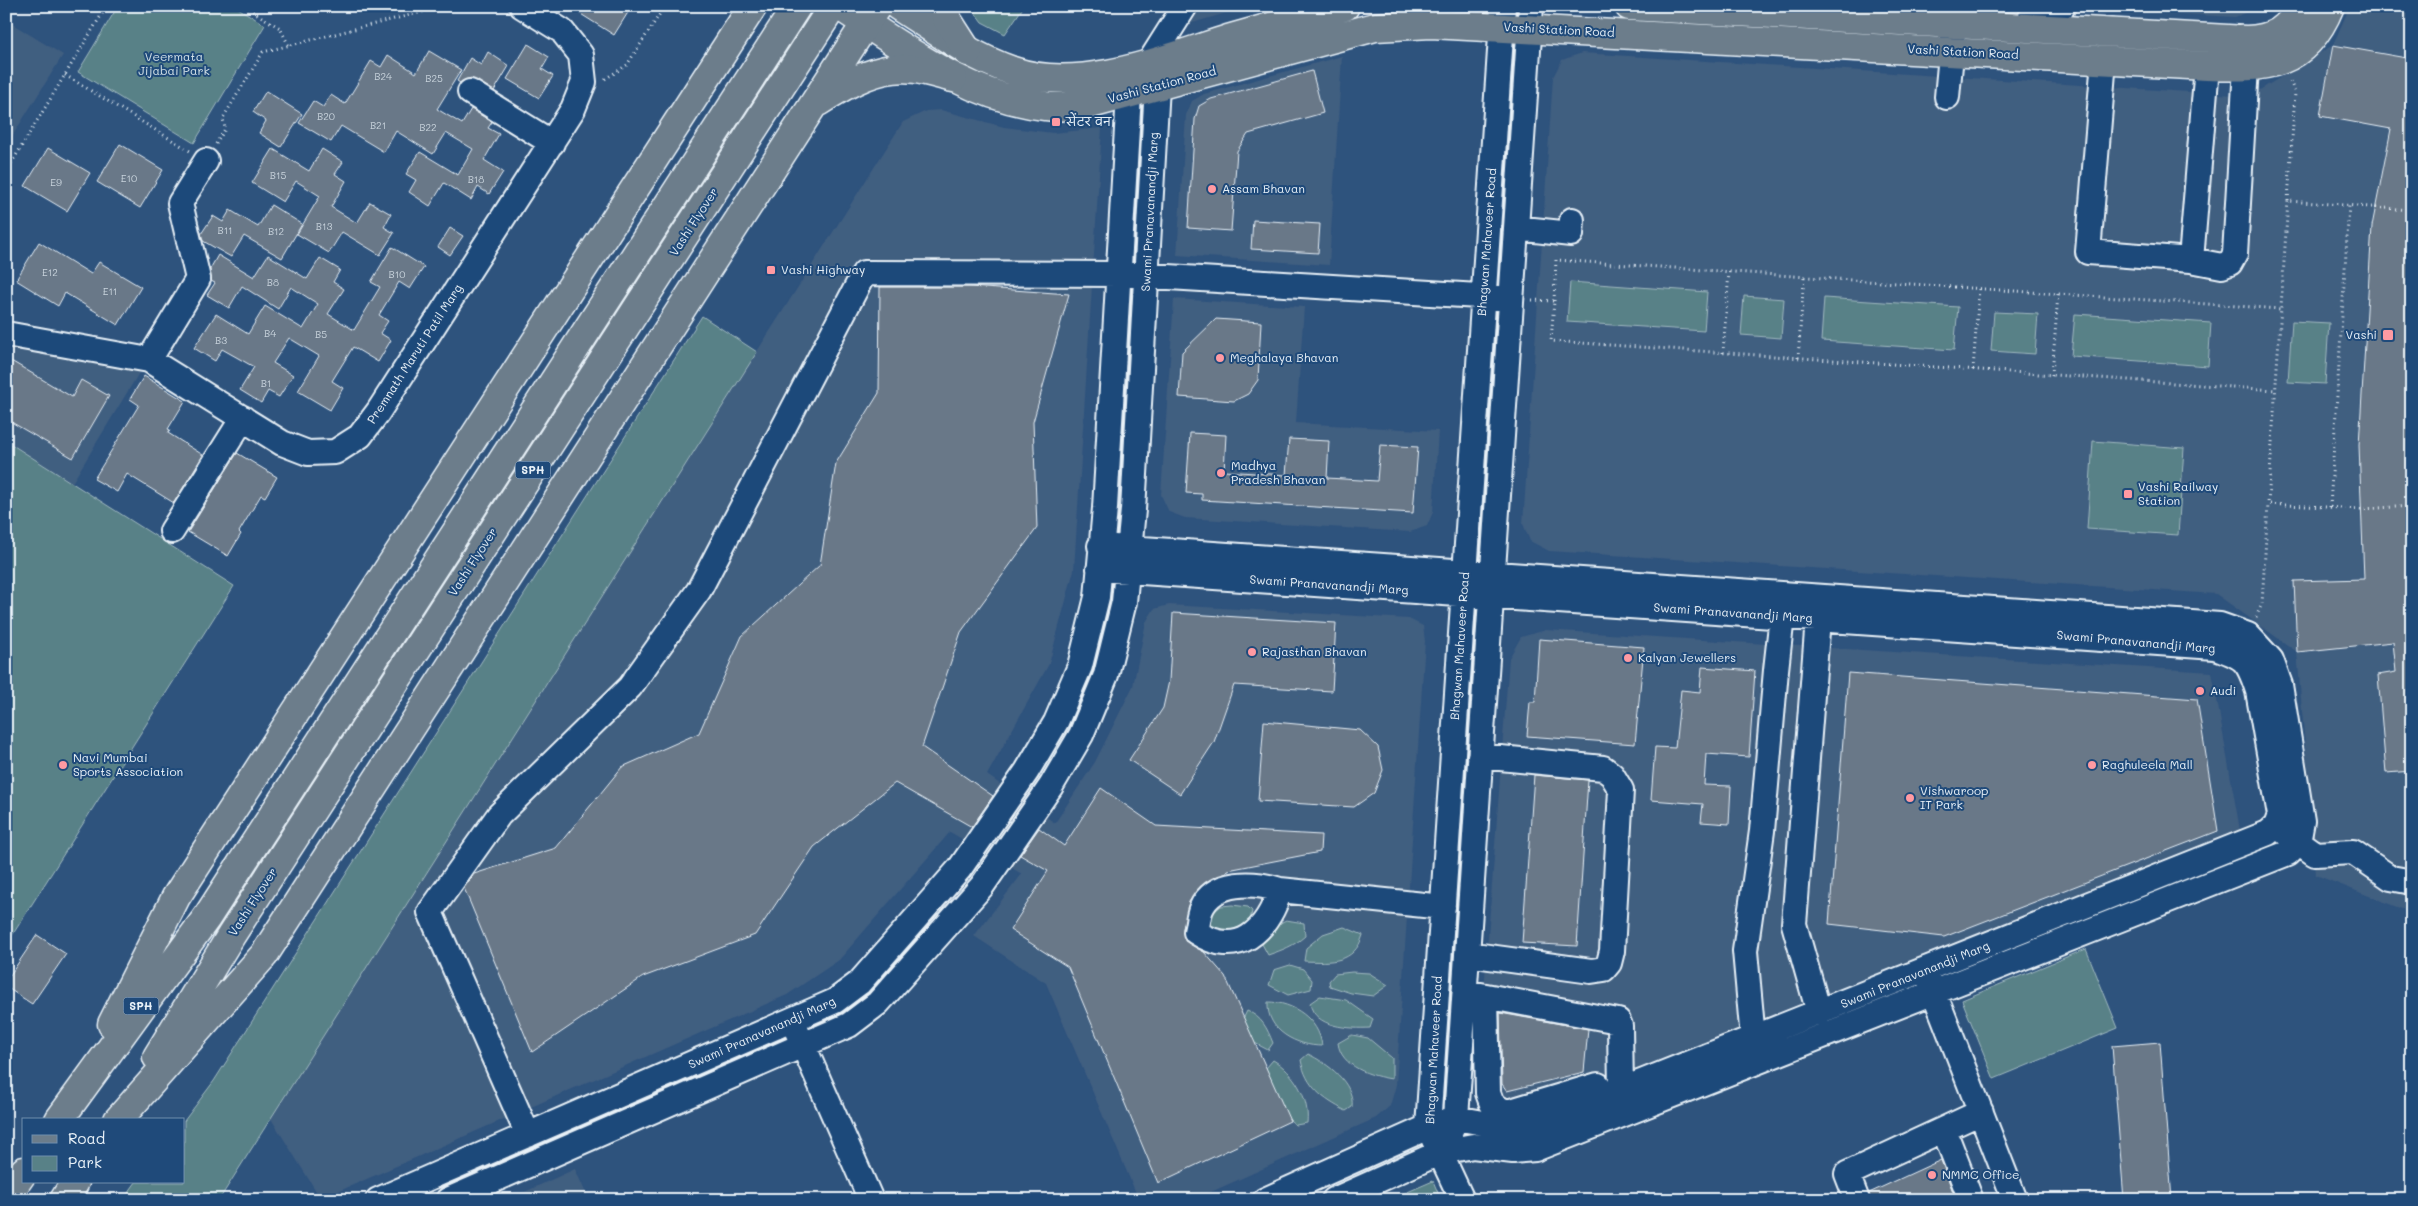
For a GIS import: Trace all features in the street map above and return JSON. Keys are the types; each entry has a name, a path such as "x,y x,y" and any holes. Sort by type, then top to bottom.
{"main road":[{"path":"725,50 730,6"},
{"path":"75,1095 176,897 753,6"},
{"name":"SPH","path":"59,1118 207,917 797,6"},
{"name":"Vashi Flyover","path":"119,1118 232,934 833,6"},
{"name":"Vashi Station Road","path":"839,6 871,15 953,78 1006,98 1045,107 1087,105 1129,94 1153,75 1275,25 1345,6"},
{"name":"Vashi Station Road","path":"898,6 968,52 1014,72 1048,79 1153,75 1283,52 1375,27 1502,17 1951,52 2207,66 2246,67 2276,49"},
{"path":"942,6 948,21 968,52"},
{"path":"1629,6 1908,14 1954,24 2044,17 2246,40 2276,49 2301,50 2316,35 2330,6"},
{"path":"2276,49 2285,29 2294,19 2300,6"},
{"path":"120,1118 264,955 871,15"},
{"path":"1275,25 1283,52"},
{"path":"813,105 844,85 878,71 913,69 953,78"},
{"path":"6,1197 22,1174"},
{"path":"64,1200 74,1184"}],"street":[{"name":"Premnath Maruti Patil Marg","path":"6,334 149,360 282,443 308,453 335,452 360,436 378,412 573,109 584,82 581,55 562,31 522,6"},
{"path":"1153,75 1184,6"},
{"name":"Bhagwan Mahaveer Road","path":"1441,1152 1428,1127 1502,17"},
{"name":"Bhagwan Mahaveer Road","path":"1441,1152 1456,1118 1475,994 1467,954 1530,18"},
{"path":"1947,97 1954,24"},
{"path":"2104,60 2088,252 2191,260 2222,266 2230,263 2235,254 2246,67"},
{"path":"2191,260 2207,66"},
{"name":"Swami Pranavanandji Marg","path":"448,1200 849,1025 878,1003 982,886 1051,786 1081,735 1106,675 1124,602 1146,276 1153,75"},
{"path":"470,92 552,143"},
{"name":"Swami Pranavanandji Marg","path":"378,1200 835,1001 859,982 960,868 1027,771 1056,722 1080,666 1097,597 1105,508 1120,274 1129,94"},
{"path":"149,360 198,279 180,203 206,161"},
{"path":"1516,228 1570,234 1572,220"},
{"path":"528,1135 430,912 499,815 630,687 699,590 864,273 1120,274 1511,298"},
{"path":"172,531 242,418"},
{"name":"Swami Pranavanandji Marg","path":"1100,558 2194,634 2220,625 2248,634"},
{"name":"Swami Pranavanandji Marg","path":"1615,593 1782,616 1818,618 1873,611"},
{"path":"1753,1039 1745,950 1762,831 1782,616"},
{"path":"1818,618 1794,924 1819,1013"},
{"name":"Swami Pranavanandji Marg","path":"1334,1200 1441,1152 1473,1146 1513,1151 1535,1149 1930,981 2268,833 2276,826 2280,815 2258,691 2251,671 2238,654 2215,647 2194,634"},
{"path":"2248,634 2271,660 2280,685 2302,821 2298,843"},
{"path":"1467,954 1591,971 1604,969 1609,963 1612,952 1621,790 1619,783 1603,768 1480,756"},
{"path":"2276,826 2315,854 2352,852 2391,878 2412,882"},
{"name":"Swami Pranavanandji Marg","path":"1265,1200 1428,1127 1456,1118 1510,1128 1526,1128 1621,1084 1753,1039 1819,1013 1930,981 2288,853 2298,843"},
{"path":"1280,890 1443,907"},
{"path":"1930,981 2015,1200"},
{"path":"1475,994 1618,1021 1620,1026 1621,1084 1511,1111 1498,1108 1488,1098 1475,994"},
{"path":"792,1020 871,1200"},
{"path":"1857,1200 1847,1174 1981,1112"},
{"path":"1944,1130 1971,1200"},
{"path":"1441,1152 1462,1200"}],"path":[{"path":"6,172 105,9 104,6"},
{"path":"244,6 280,28 290,46"},
{"path":"65,75 206,161 225,129 223,118 262,52 446,6"},
{"path":"584,82 606,79 627,65 665,6"},
{"path":"2248,634 2262,604 2296,93 2276,49"},
{"path":"2288,201 2412,210"},
{"path":"2330,507 2349,205"},
{"path":"2276,390 1550,341 1556,260 2281,309"},
{"path":"1723,353 1729,272"},
{"path":"1798,358 1804,277"},
{"path":"1973,370 1979,289"},
{"path":"2052,375 2058,294"},
{"path":"1511,298 1554,301"},
{"path":"2268,504 2361,509 2412,506"}],"shaded area":[{"path":"1195,6 1250,6 1182,26"},
{"path":"2037,6 2262,6 2235,17"},
{"name":"Vashi Railway Station","path":"2350,6 2412,6 2412,913 2316,875 2297,652 2216,594 1549,551 1530,541 1523,524 1553,77 1562,60 1582,53 2250,96 2333,45"},
{"path":"6,20 63,55 6,146"},
{"path":"1342,56 1329,265 1177,255 1186,115 1192,101 1204,94"},
{"path":"941,110 1004,127 1053,133 1102,128 1074,570 1049,664 987,775 1055,823 1095,762 1133,686 1146,622 1154,609 1169,605 1409,619 1423,626 1425,641 1396,1085 1390,1106 1376,1118 1193,1200 1139,1200 1046,983 974,936 1022,874 950,832 839,960 787,995 321,1199 270,1117 903,122 926,111"},
{"path":"1174,299 1304,307 1296,423 1438,431 1433,512 1427,526 1410,532 1185,518 1169,512 1161,495"},
{"path":"6,343 142,368 72,483 6,441"},
{"path":"1546,630 2212,672 2240,830 1533,1110 1501,1107 1477,1084 1509,658 1521,637"},
{"path":"575,1169 589,1200 507,1200"}],"green space":[{"name":"Veermata Jijabai Park","path":"118,6 235,6 265,25 194,143 78,72"},
{"path":"970,6 1024,6 1005,34 982,22"},
{"path":"1570,282 1707,292 1704,331 1567,322"},
{"path":"1744,296 1784,299 1781,338 1741,335"},
{"path":"1824,298 1958,307 1954,350 1821,341"},
{"path":"1994,312 2038,314 2035,354 1991,351"},
{"path":"2075,314 2211,323 2208,366 2071,356"},
{"path":"702,316 757,352 219,1200 123,1200 135,1184 185,1184 185,1120 214,1081"},
{"path":"2292,321 2329,323 2325,384 2288,382"},
{"name":"Navi Mumbai Sports Association","path":"6,441 234,586 6,945"},
{"path":"2093,441 2184,448 2178,535 2087,529"},
{"path":"1221,906 1248,907 1252,911 1250,921 1239,932 1203,930 1203,921"},
{"path":"1286,920 1304,923 1305,936 1292,945 1268,955 1262,944 1271,928"},
{"path":"1344,927 1363,935 1354,951 1347,956 1332,961 1304,961 1306,948 1323,934"},
{"path":"2086,949 2118,1028 1994,1079 1962,1000"},
{"path":"1290,965 1303,969 1312,980 1311,989 1288,995 1269,985 1274,970"},
{"path":"1369,973 1388,985 1373,996 1351,993 1330,986 1329,981 1335,974"},
{"path":"1320,996 1346,1000 1373,1019 1370,1028 1343,1027 1318,1018 1310,1003"},
{"path":"1268,1002 1287,1005 1303,1014 1316,1028 1322,1046 1303,1043 1285,1035 1272,1021"},
{"path":"1247,1011 1257,1016 1266,1028 1273,1043 1268,1050 1249,1040 1241,1023"},
{"path":"1352,1035 1368,1038 1392,1058 1392,1079 1366,1073 1345,1058 1340,1051 1338,1043"},
{"path":"1308,1054 1331,1068 1344,1082 1352,1098 1352,1107 1346,1111 1323,1097 1311,1085 1301,1060"},
{"path":"1273,1060 1288,1072 1299,1087 1306,1105 1307,1123 1296,1125 1281,1113 1266,1068"},
{"path":"1433,1181 1441,1200 1389,1200"}],"building":[{"path":"568,6 632,6 614,35"},
{"path":"528,44 549,57 542,69 553,76 539,98 507,79"},
{"name":"Vashi","path":"2333,45 2412,59 2412,771 2386,773 2378,675 2396,672 2393,642 2297,652 2294,581 2364,579 2359,445 2372,226 2391,129 2320,116"},
{"path":"429,51 461,70 437,109 462,124 471,109 492,122 488,128 499,134 484,160 503,172 489,194 478,187 471,200 444,183 430,206 409,192 416,180 406,174 420,152 458,175 473,149 446,133 433,154 396,131 384,152 341,126 331,142 299,123 313,101 323,107 331,95 345,104 371,61 381,67 388,55 416,73"},
{"path":"488,52 509,66 494,91 471,78 460,83 457,81 470,58 481,65"},
{"name":"Assam Bhavan","path":"1312,71 1323,113 1248,134 1237,151 1231,231 1188,228 1195,119 1199,106 1211,99"},
{"path":"266,91 302,114 281,147 259,133 266,121 253,112"},
{"path":"120,144 163,170 140,208 97,182"},
{"path":"48,148 90,173 67,211 25,186"},
{"path":"273,149 309,171 322,149 343,162 335,174 346,181 331,207 357,223 370,202 391,214 384,227 394,233 380,255 342,232 329,253 297,234 320,196 296,181 283,202 252,183"},
{"path":"271,205 302,224 282,258 244,236 231,257 203,241 201,234 213,216 223,222 230,210 258,227"},
{"path":"1253,220 1320,224 1318,253 1251,249"},
{"path":"450,228 463,236 450,255 438,247"},
{"path":"39,242 91,274 99,262 141,287 118,325 65,293 58,306 16,280"},
{"path":"392,247 424,267 410,289 399,282 379,315 388,321 380,333 391,340 378,362 353,347 332,381 343,388 330,410 298,391 319,356 289,338 273,363 293,375 279,397 268,391 261,403 240,390 254,367 222,349 215,361 194,348 216,314 248,334 265,306 303,329 318,304 291,287 278,309 242,286 229,308 207,295 215,283 211,281 210,269 218,255 254,277 268,255 307,279 320,258 340,270 333,282 344,289 328,314 354,330 380,287 371,282"},
{"path":"880,287 970,287 1069,294 1033,422 1037,528 961,632 922,747 993,796 972,827 895,783 814,847 755,935 643,977 532,1052 464,888 474,874 556,848 622,767 699,733 742,636 820,565 836,463 879,393"},
{"name":"Meghalaya Bhavan","path":"1216,319 1261,322 1258,380 1248,394 1234,401 1179,397 1182,352"},
{"path":"6,358 72,397 81,380 109,396 73,458 6,419"},
{"path":"144,376 185,401 168,429 170,430 168,433 203,455 174,503 127,474 117,492 94,479 139,405 130,399"},
{"name":"Madhya Pradesh Bhavan","path":"1190,433 1226,435 1224,471 1286,475 1289,439 1329,441 1327,478 1377,481 1380,445 1418,447 1413,513 1202,500 1202,494 1186,493"},
{"path":"237,453 277,477 265,497 261,495 239,532 241,534 228,556 188,532"},
{"name":"Rajasthan Bhavan","path":"1173,613 1336,623 1332,691 1234,685 1214,742 1180,794 1129,760 1163,708 1169,681"},
{"path":"1539,639 1644,647 1635,744 1527,736 1530,702 1535,702"},
{"path":"1702,667 1755,671 1749,757 1706,754 1704,785 1731,786 1729,824 1701,822 1703,804 1651,800 1655,747 1675,748 1681,690 1700,692"},
{"path":"1848,673 2197,699 2218,831 1944,937 1829,924"},
{"path":"1264,721 1360,730 1378,747 1383,770 1374,793 1354,807 1258,801"},
{"path":"1534,775 1588,780 1577,946 1522,943"},
{"path":"1101,788 1156,826 1321,835 1320,852 1228,870 1225,874 1207,882 1189,902 1183,929 1185,941 1204,952 1225,976 1290,1121 1158,1183 1068,967 1010,930 1048,871 1020,855 1039,828 1064,846"},
{"path":"37,935 66,954 32,1004 6,987 6,981"},
{"path":"1500,1013 1588,1029 1584,1072 1507,1091 1502,1084"},
{"path":"2160,1042 2172,1200 2124,1200 2112,1046"},
{"name":"NMMC Office","path":"1941,1160 1956,1200 1870,1200 1869,1193"}],"place":[{"name":"सेंटर वन","path":"1056,122"},
{"name":"Assam Bhavan","path":"1212,189"},
{"name":"Vashi Highway","path":"771,270"},
{"name":"Vashi","path":"2388,335"},
{"name":"Meghalaya Bhavan","path":"1220,358"},
{"name":"Madhya Pradesh Bhavan","path":"1221,473"},
{"name":"Vashi Railway Station","path":"2128,494"},
{"name":"Rajasthan Bhavan","path":"1252,652"},
{"name":"Kalyan Jewellers","path":"1628,658"},
{"name":"Audi","path":"2200,691"},
{"name":"Navi Mumbai Sports Association","path":"63,765"},
{"name":"Raghuleela Mall","path":"2092,765"},
{"name":"Vishwaroop IT Park","path":"1910,798"},
{"name":"NMMC Office","path":"1932,1175"}]}
